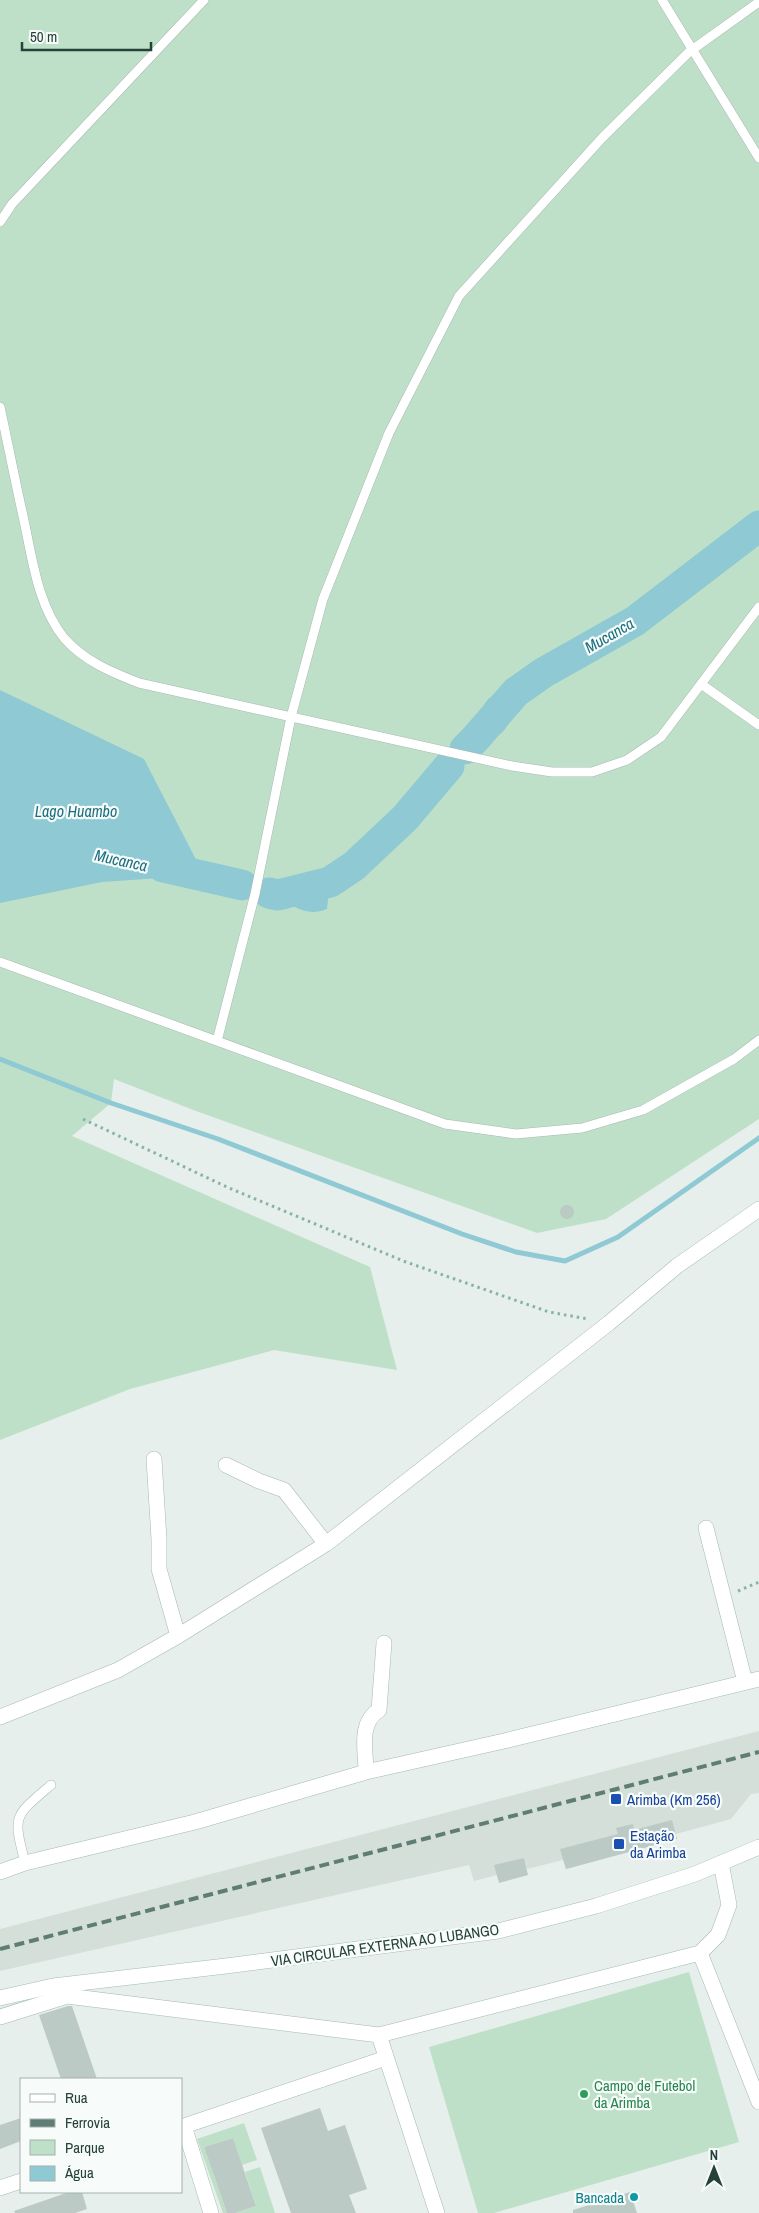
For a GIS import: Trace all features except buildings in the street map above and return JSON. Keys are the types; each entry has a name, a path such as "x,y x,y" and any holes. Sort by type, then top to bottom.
{"street":[{"path":"0,1718 118,1670 178,1636 326,1544 609,1323 677,1266 759,1209"},
{"path":"154,1459 159,1569 178,1636"},
{"path":"226,1465 259,1482 284,1490 326,1544"},
{"path":"0,1872 25,1863 195,1822 366,1772 504,1741 752,1680 724,1598 706,1528"},
{"path":"366,1772 365,1727 372,1715 379,1710 384,1643"},
{"name":"VIA CIRCULAR EXTERNA AO LUBANGO","path":"0,1998 53,1986 498,1931 596,1906 695,1874 759,1847"},
{"path":"0,2017 68,1996 378,2035 700,1953 718,1935 729,1905 721,1863"},
{"path":"700,1953 759,2102"},
{"path":"378,2035 437,2213"},
{"path":"211,2213 183,2126 386,2058"},
{"path":"0,2188 20,2181"}],"lane":[{"path":"0,222 12,204 204,0"},
{"path":"662,0 759,158"},
{"path":"217,1041 254,894 291,717 324,598 389,433 459,296 602,138 692,50 759,2"},
{"path":"0,407 37,580 48,610 64,638 85,658 110,672 139,683 512,766 552,772 592,772 627,760 661,737 759,607"},
{"path":"701,684 759,725"},
{"path":"0,962 445,1124 516,1134 582,1128 643,1110 734,1058 759,1040"},
{"path":"25,1863 17,1834 18,1817 26,1806 51,1786"}],"path":[{"path":"83,1119 229,1188 406,1262 549,1312 609,1323"},
{"path":"724,1598 759,1582"}],"shaded area":[{"path":"759,1731 759,1793 751,1794 731,1819 676,1834 677,1839 566,1869 563,1860 527,1869 524,1858 497,1875 474,1881 469,1865 0,1971 0,1929"}],"green space":[{"path":"0,0 759,0 759,1119 606,1219 537,1233 196,1111 114,1079 111,1103 72,1136 370,1267 397,1370 274,1350 130,1389 0,1440"},
{"name":"Campo de Futebol da Arimba","path":"689,1972 739,2142 494,2213 478,2213 429,2047"},
{"path":"244,2123 257,2160 242,2165 233,2138 204,2147 227,2213 223,2213 197,2139"},
{"path":"260,2167 275,2213 235,2213 256,2206 245,2172"}],"water":[{"path":"510,689 516,692 516,694 509,709 509,721 506,728 495,737 475,739 476,723 486,702 489,698 500,697"},
{"name":"Lago Huambo","path":"0,690 144,759 204,875 102,882 0,903"},
{"path":"302,878 330,882 327,909 313,912 301,910 278,895 279,886"}],"waterway":[{"name":"Mucanca","path":"465,749 516,692 543,673 635,621 759,526"},
{"name":"Mucanca","path":"269,893 278,895 330,882 354,866 405,818 449,766"},
{"name":"Mucanca","path":"163,867 242,885"},
{"path":"0,1059 111,1103 218,1139 462,1234 516,1252 565,1261 618,1237 759,1138"}],"railway":[{"path":"0,1949 759,1752"}],"place":[{"name":"Arimba (Km 256)","path":"616,1799"},
{"name":"Estação da Arimba","path":"619,1844"},
{"name":"Campo de Futebol da Arimba","path":"584,2094"},
{"name":"Bancada","path":"634,2197"}]}
